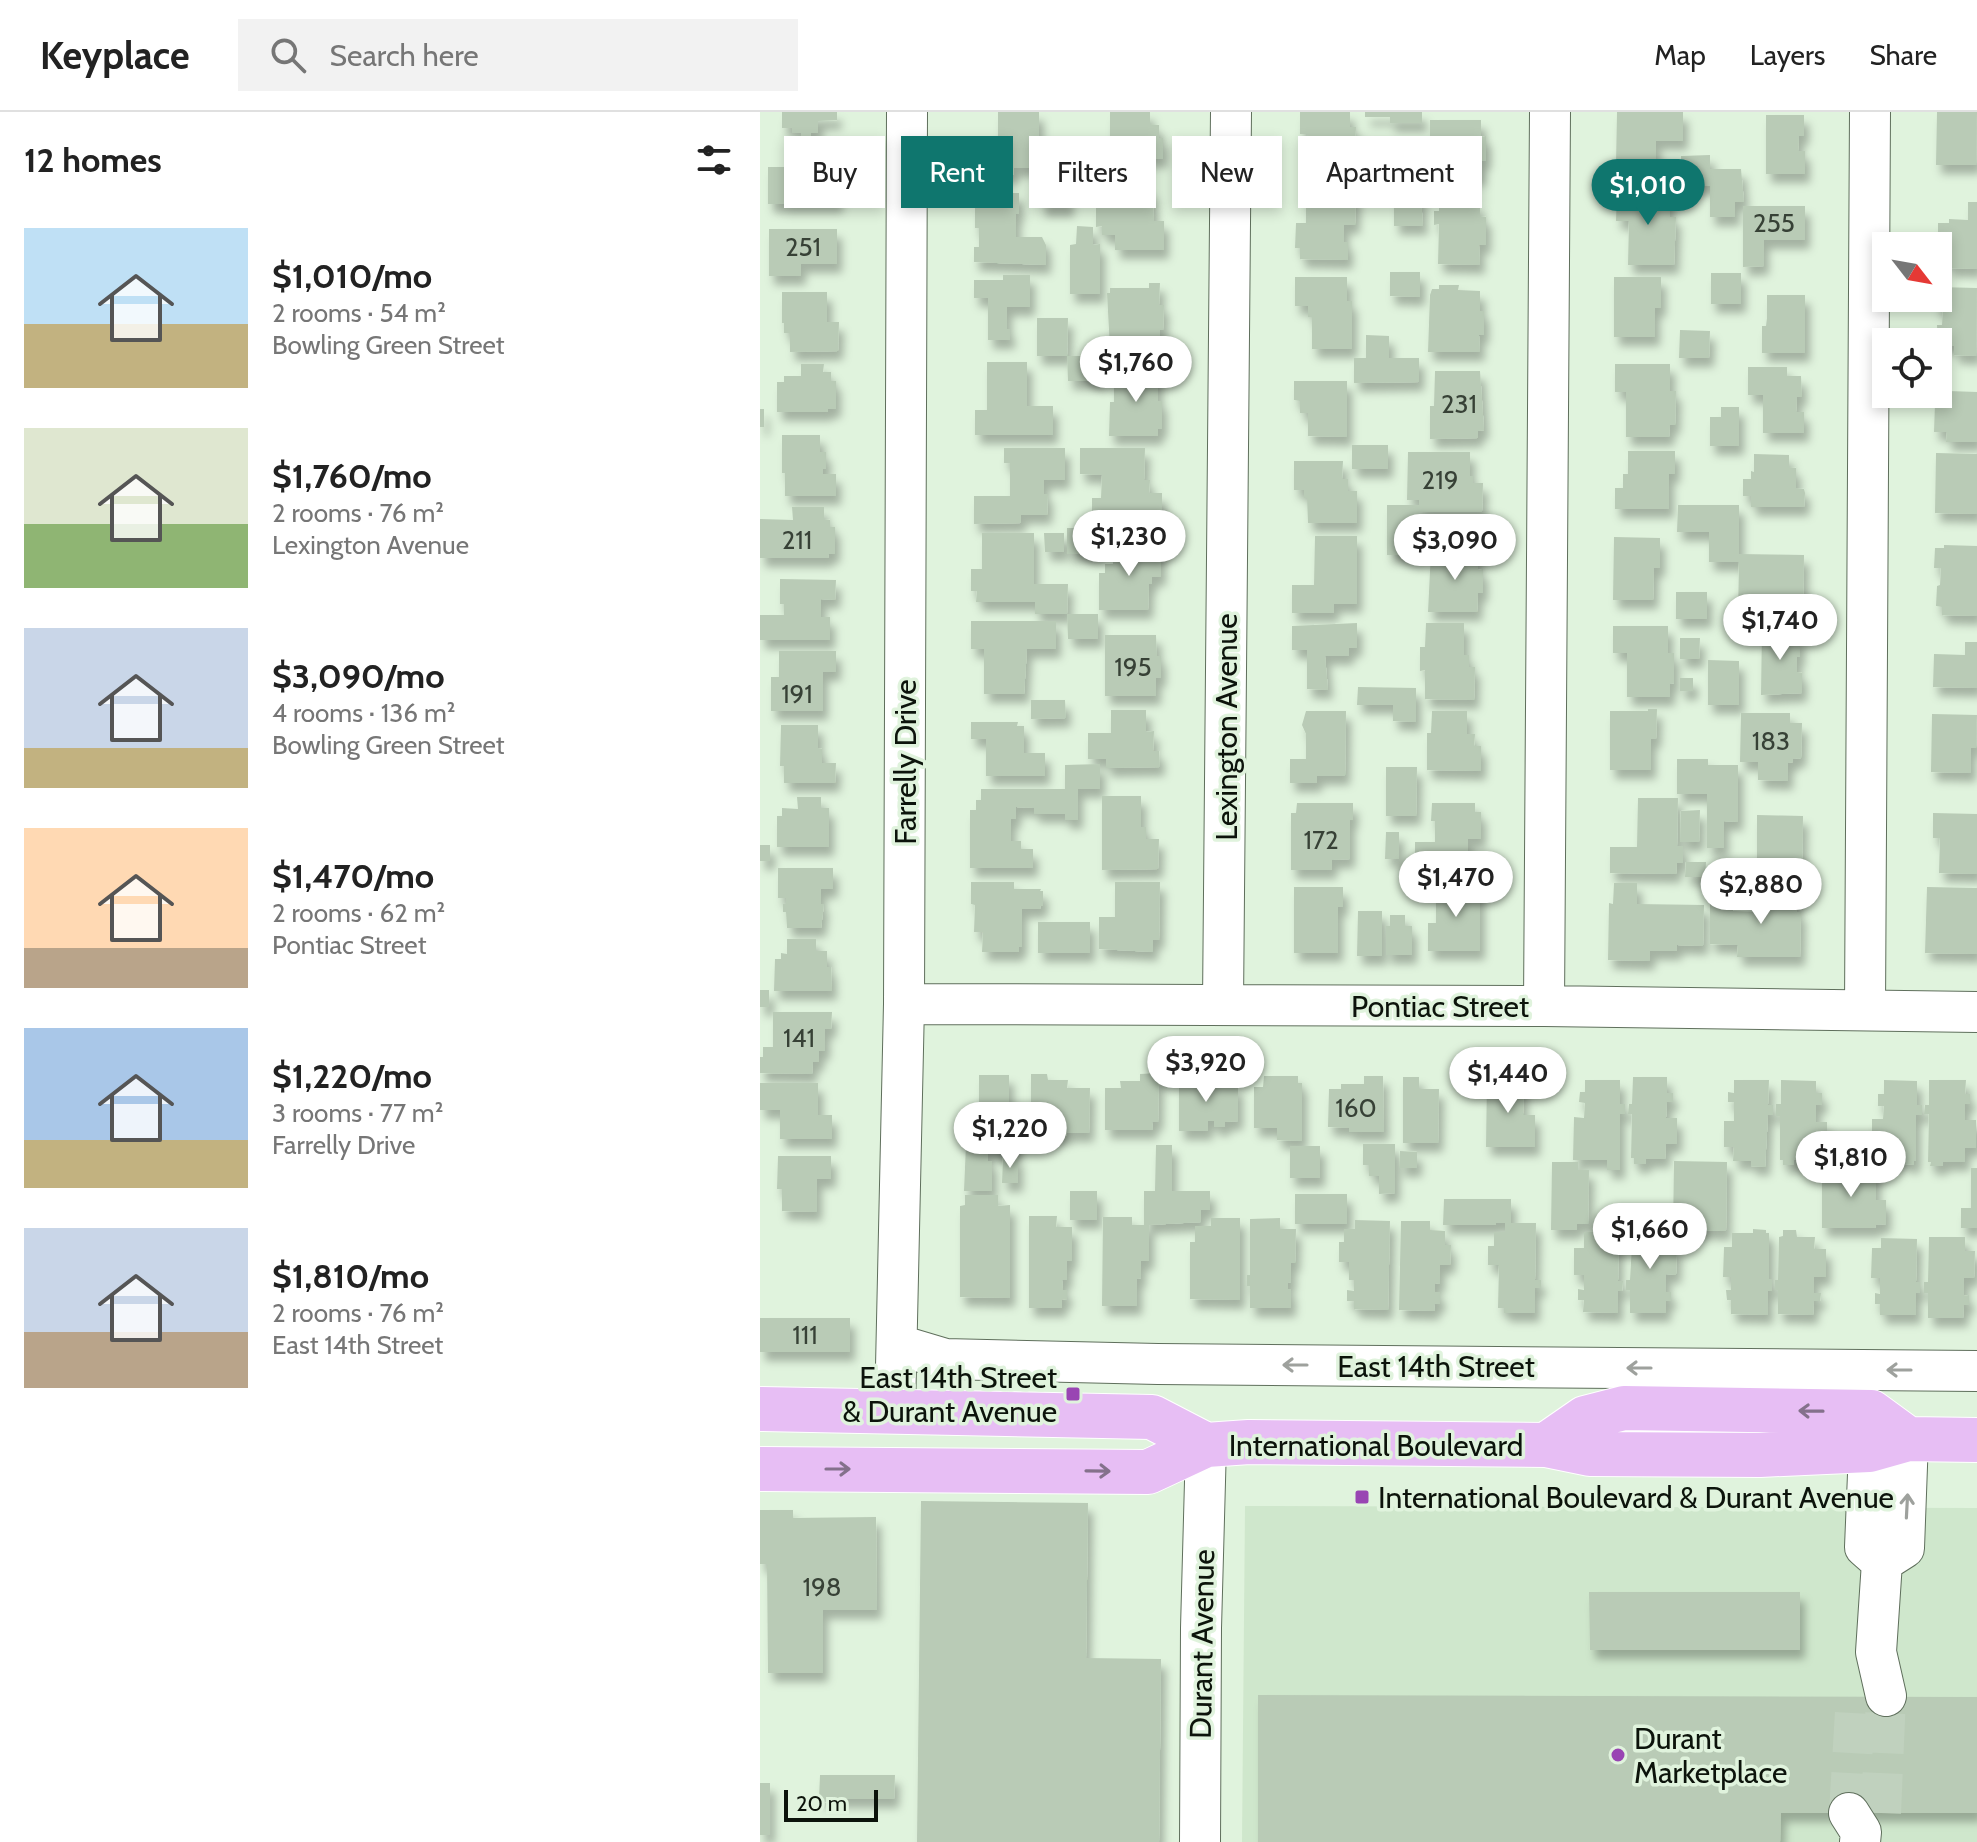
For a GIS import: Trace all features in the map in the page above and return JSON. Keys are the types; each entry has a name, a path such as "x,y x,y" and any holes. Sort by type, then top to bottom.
{"main road":[{"path":"760,1409 1152,1417 1206,1445"},
{"name":"International Boulevard","path":"1206,1445 1249,1442 1546,1445 1590,1454 1760,1455 1977,1440"},
{"path":"760,1469 1148,1472 1206,1445"}],"street":[{"name":"Farrelly Drive","path":"895,1412 904,1004 907,112"},
{"name":"Lexington Avenue","path":"1223,1005 1231,112"},
{"path":"1544,1006 1550,112"},
{"path":"1865,1010 1870,112"},
{"name":"Pontiac Street","path":"904,1004 1544,1006 1977,1012"},
{"name":"East 14th Street","path":"898,1345 945,1359 1158,1364 1977,1371"},
{"path":"1871,1696 1882,1562 1865,1547 1889,1444"},
{"name":"Durant Avenue","path":"1200,1842 1201,1613 1206,1445"}],"shaded area":[{"name":"Durant Marketplace","path":"1245,1506 1977,1508 1977,1842 1242,1842"}],"building":[{"path":"782,112 837,112 837,120 818,121 818,133 811,133 811,136 792,133 792,128 782,128"},
{"path":"998,112 1039,112 1039,136 1029,136 1029,168 1014,168 1013,175 1013,136 998,136"},
{"path":"1110,112 1150,112 1150,124 1159,125 1159,138 1163,138 1163,159 1156,159 1156,136 1110,136"},
{"path":"1300,112 1350,112 1350,127 1356,127 1355,136 1300,134"},
{"path":"1365,112 1422,112 1422,123 1390,123 1390,117 1365,117"},
{"path":"1617,112 1683,112 1683,141 1656,141 1656,164 1616,164"},
{"path":"1937,112 1977,112 1976,165 1936,165"},
{"path":"1766,115 1804,115 1804,136 1799,136 1798,151 1805,151 1805,174 1766,174"},
{"path":"1430,120 1481,120 1481,136 1430,136"},
{"path":"1486,136 1486,161 1482,161 1482,137"},
{"path":"1710,155 1710,169 1741,169 1744,202 1735,202 1735,217 1710,217 1710,186 1682,186 1681,156"},
{"path":"768,167 784,167 784,204 768,204"},
{"path":"1617,191 1670,191 1670,217 1676,217 1674,265 1628,265 1629,221 1616,221"},
{"path":"1013,193 1019,193 1016,237 1042,237 1046,245 1046,265 974,262 974,247 979,247 979,228 975,228 975,208 1013,208"},
{"path":"1968,202 1977,202 1977,269 1952,268 1952,232 1938,232 1938,223 1949,223 1949,219 1968,220"},
{"path":"1743,206 1805,206 1805,240 1764,240 1764,266 1743,267"},
{"path":"1096,208 1153,208 1154,221 1164,221 1164,250 1115,250 1115,235 1102,235 1102,226 1096,227"},
{"path":"1306,208 1355,208 1355,225 1344,225 1348,260 1300,259 1300,248 1295,248 1296,223 1306,223"},
{"path":"1394,208 1422,208 1423,226 1394,226"},
{"path":"1439,208 1480,208 1480,216 1486,217 1486,245 1479,245 1480,265 1438,264 1439,224 1434,225 1434,211 1439,211"},
{"path":"1077,226 1093,227 1093,245 1100,244 1100,294 1070,294 1070,245 1076,244"},
{"path":"769,229 837,229 837,264 801,264 801,276 769,276"},
{"path":"1390,272 1420,272 1420,297 1390,296"},
{"path":"1711,273 1741,273 1741,304 1711,304"},
{"path":"1003,275 1030,275 1030,307 1007,307 1010,340 988,340 988,298 974,298 974,280 1003,280"},
{"path":"1295,277 1347,277 1347,301 1352,301 1352,349 1312,349 1312,317 1308,317 1308,306 1295,306"},
{"path":"1614,277 1661,277 1661,308 1655,308 1655,337 1614,337"},
{"path":"1149,283 1160,283 1159,305 1164,305 1160,348 1110,348 1107,293 1110,293 1110,288 1149,288"},
{"path":"1439,285 1459,285 1458,290 1480,291 1484,335 1479,335 1480,352 1428,352 1430,295 1432,289 1439,289"},
{"path":"1952,287 1977,288 1976,356 1954,355 1952,328 1937,328 1937,325 1942,325 1943,312 1952,312"},
{"path":"782,292 827,292 827,322 839,322 838,351 790,352 790,333 784,333 782,323"},
{"path":"1767,295 1805,295 1805,353 1762,353"},
{"path":"1037,318 1068,318 1067,356 1037,356"},
{"path":"1680,330 1710,331 1709,358 1679,358"},
{"path":"1366,335 1389,336 1389,358 1419,358 1419,382 1354,383 1354,358 1366,358"},
{"path":"1067,356 1098,356 1098,381 1068,381"},
{"path":"987,362 1027,362 1027,406 1053,406 1053,435 975,435 975,410 987,410"},
{"path":"801,364 824,364 823,372 831,372 831,381 836,381 836,409 828,409 828,412 777,412 777,382 784,382 784,376 801,376"},
{"path":"1615,364 1670,364 1670,391 1676,391 1675,425 1670,425 1669,437 1626,437 1626,392 1615,392"},
{"path":"1748,367 1787,367 1787,376 1801,376 1802,397 1797,397 1796,412 1804,412 1804,433 1763,433 1763,395 1748,395"},
{"path":"1114,370 1158,370 1162,429 1158,429 1158,436 1109,436 1110,402 1114,402"},
{"path":"1435,371 1480,371 1484,430 1478,431 1478,438 1430,439 1430,406 1434,406"},
{"path":"1294,381 1347,381 1347,437 1308,436 1308,413 1300,413 1300,401 1294,400"},
{"path":"1952,391 1977,392 1977,442 1946,442 1947,432 1934,432 1935,408 1952,408"},
{"path":"1721,407 1739,407 1739,446 1710,446 1710,417 1721,417"},
{"path":"760,409 764,409 764,427 760,427"},
{"path":"782,435 820,435 820,452 826,452 823,474 836,474 836,496 785,496"},
{"path":"1352,445 1388,445 1388,469 1352,469"},
{"path":"1004,448 1065,448 1065,480 1044,480 1044,494 1048,494 1047,515 1021,515 1021,523 974,524 974,496 1010,496 1010,463 1004,463"},
{"path":"1080,448 1145,448 1144,480 1150,480 1149,493 1162,493 1162,523 1092,523 1092,498 1101,498 1102,475 1080,474"},
{"path":"1628,451 1675,451 1675,474 1669,474 1669,509 1615,509 1615,488 1623,488 1623,474 1628,474"},
{"path":"1408,452 1470,452 1470,476 1473,476 1473,483 1483,483 1482,512 1419,512 1419,555 1387,555 1387,505 1419,505 1419,500 1407,500"},
{"path":"1936,453 1977,454 1977,514 1935,513"},
{"path":"1754,454 1789,455 1789,467 1796,468 1796,488 1804,489 1804,507 1751,507 1751,496 1743,496 1743,479 1751,479"},
{"path":"1294,461 1343,461 1342,479 1348,479 1348,491 1357,491 1357,523 1308,523 1304,490 1294,490"},
{"path":"1678,505 1739,505 1739,554 1804,555 1803,615 1738,614 1739,562 1709,562 1709,532 1677,532"},
{"path":"792,507 824,507 824,519 830,520 830,527 835,527 835,554 828,554 829,558 760,558 760,519 793,520"},
{"path":"1067,528 1097,528 1097,554 1067,554"},
{"path":"982,533 1034,533 1034,584 1068,584 1067,614 1035,614 1035,602 976,602 977,591 971,591 971,569 982,569"},
{"path":"1044,533 1064,533 1064,552 1045,552"},
{"path":"1315,536 1357,536 1357,604 1334,604 1334,613 1292,613 1292,585 1314,585"},
{"path":"1614,537 1660,538 1660,568 1654,568 1653,600 1613,600"},
{"path":"1944,545 1977,546 1977,616 1942,615 1942,607 1936,606 1941,568 1934,568 1935,548 1944,548"},
{"path":"1161,546 1161,577 1152,577 1152,584 1149,584 1148,610 1099,610 1099,573 1105,573 1105,564 1113,564 1113,547"},
{"path":"1431,551 1478,551 1478,570 1483,569 1483,593 1478,593 1477,612 1428,612"},
{"path":"780,579 836,580 835,600 821,599 821,617 830,617 830,640 760,640 760,615 784,615 784,604 780,604"},
{"path":"1676,592 1707,592 1707,619 1676,619"},
{"path":"1067,614 1098,614 1098,639 1068,639"},
{"path":"971,621 1056,621 1056,649 1027,649 1024,694 984,694 984,649 971,649"},
{"path":"1357,623 1357,648 1349,648 1349,656 1325,656 1328,690 1307,689 1307,650 1292,650 1292,626"},
{"path":"1426,623 1464,623 1464,655 1469,655 1469,667 1475,667 1474,700 1425,699 1425,670 1420,671 1420,647 1425,647"},
{"path":"1613,626 1668,626 1668,653 1674,653 1674,683 1670,684 1670,697 1627,697 1627,653 1613,653"},
{"path":"1762,627 1786,627 1786,635 1800,636 1797,672 1802,673 1802,693 1761,695"},
{"path":"1105,635 1156,635 1157,656 1161,656 1161,678 1156,678 1156,696 1105,696"},
{"path":"1680,638 1700,638 1699,659 1680,659"},
{"path":"1965,642 1977,642 1977,688 1933,687 1934,654 1965,655"},
{"path":"779,651 836,651 836,672 823,672 823,711 771,711 771,677 779,677"},
{"path":"1708,660 1739,661 1739,705 1708,705"},
{"path":"1680,678 1693,678 1693,691 1680,691"},
{"path":"1358,687 1416,688 1416,722 1393,721 1393,705 1357,705"},
{"path":"1031,700 1065,700 1066,718 1031,719"},
{"path":"1657,709 1656,739 1651,739 1651,770 1610,770 1610,711"},
{"path":"1111,710 1146,710 1146,732 1154,731 1153,751 1159,751 1160,767 1106,768 1106,759 1088,759 1088,733 1111,733"},
{"path":"1306,711 1346,711 1345,776 1317,776 1317,783 1290,783 1290,759 1306,759 1306,734 1302,725"},
{"path":"1432,711 1467,711 1467,734 1475,734 1474,746 1481,746 1481,771 1427,770 1427,733 1431,733"},
{"path":"1741,713 1790,713 1790,723 1802,723 1801,758 1788,763 1788,781 1758,780 1758,762 1740,762"},
{"path":"1932,714 1977,715 1976,748 1971,748 1971,773 1931,772"},
{"path":"971,722 1018,722 1017,726 1024,726 1024,753 1045,753 1045,776 986,776 986,739 971,739"},
{"path":"781,725 818,725 818,748 822,749 822,763 836,763 835,783 784,783 784,766 780,766"},
{"path":"1677,759 1708,759 1708,765 1738,765 1738,822 1724,821 1724,848 1707,848 1707,794 1677,794"},
{"path":"1100,764 1100,789 1078,789 1078,820 1065,820 1065,814 1034,814 1034,808 1016,807 1016,819 1011,819 1011,841 1021,841 1021,849 1033,849 1033,868 970,868 970,810 976,810 976,800 981,800 981,789 1065,789 1065,765"},
{"path":"1386,767 1417,767 1416,816 1386,816"},
{"path":"1102,796 1141,796 1141,827 1146,827 1146,839 1159,839 1158,869 1102,870"},
{"path":"797,797 821,797 821,808 829,808 829,847 777,847 777,816 782,816 782,808 798,809"},
{"path":"1638,798 1678,798 1677,846 1683,846 1683,863 1677,863 1676,874 1610,873 1610,847 1637,847"},
{"path":"1297,803 1353,803 1350,859 1332,860 1332,870 1291,870 1291,813 1296,813"},
{"path":"1432,803 1475,803 1475,812 1481,812 1481,839 1468,839 1468,871 1415,871 1415,842 1435,842"},
{"path":"1700,810 1699,842 1680,842 1681,811"},
{"path":"1933,813 1977,814 1977,874 1939,873 1940,838 1933,838"},
{"path":"1757,815 1803,816 1802,877 1757,877"},
{"path":"1386,832 1399,832 1399,859 1385,859"},
{"path":"760,845 770,845 770,861 760,861"},
{"path":"1686,862 1706,862 1705,877 1685,877"},
{"path":"778,868 833,868 833,889 821,889 821,904 824,904 821,928 787,928 786,912 783,912 786,898 778,898"},
{"path":"971,882 1014,882 1014,889 1043,891 1041,909 1022,909 1022,947 1019,947 1019,952 982,952 983,932 974,932 975,905 971,904"},
{"path":"1115,882 1160,882 1159,940 1153,940 1153,952 1099,949 1099,917 1115,917"},
{"path":"1614,883 1637,883 1637,904 1704,905 1703,946 1677,945 1677,951 1650,951 1650,961 1608,960 1609,903 1613,904"},
{"path":"1436,885 1480,885 1480,951 1428,951 1428,923 1436,923"},
{"path":"1765,886 1797,886 1797,912 1801,912 1800,957 1737,957 1738,945 1710,944 1710,904 1734,904 1733,911 1765,912"},
{"path":"1294,887 1343,887 1343,907 1338,907 1338,953 1294,953"},
{"path":"1927,887 1977,888 1977,954 1925,953"},
{"path":"1358,911 1382,911 1382,956 1357,956"},
{"path":"1390,915 1405,915 1405,926 1412,926 1412,955 1386,955 1386,926 1390,926"},
{"path":"1038,922 1090,922 1090,953 1038,953"},
{"path":"787,939 816,939 816,951 827,951 832,991 774,991 775,959 781,959 781,953 787,954"},
{"path":"760,990 769,990 769,1007 760,1007"},
{"path":"773,1012 832,1012 831,1029 825,1029 825,1051 819,1051 819,1062 813,1062 812,1074 760,1073 763,1047 773,1047"},
{"path":"1159,1073 1158,1122 1152,1122 1153,1130 1105,1130 1105,1088 1121,1088 1120,1081 1140,1081 1140,1074"},
{"path":"1199,1073 1199,1086 1238,1085 1238,1121 1225,1122 1225,1127 1214,1127 1214,1121 1208,1121 1208,1131 1179,1131 1179,1074"},
{"path":"1031,1074 1047,1074 1048,1080 1068,1080 1067,1088 1090,1088 1089,1133 1031,1136"},
{"path":"979,1075 1009,1075 1009,1105 1017,1105 1017,1153 988,1153 988,1161 992,1161 992,1191 964,1191 967,1120 979,1120"},
{"path":"1264,1076 1298,1076 1298,1083 1302,1083 1302,1141 1277,1140 1277,1128 1254,1128 1254,1087 1263,1087"},
{"path":"1364,1076 1383,1076 1384,1132 1349,1132 1349,1128 1328,1127 1329,1089 1341,1089 1341,1084 1364,1084"},
{"path":"1403,1077 1419,1077 1419,1089 1439,1089 1438,1143 1403,1143"},
{"path":"1487,1077 1524,1078 1523,1115 1535,1115 1535,1147 1486,1147"},
{"path":"1633,1077 1667,1077 1667,1093 1673,1093 1673,1102 1667,1102 1666,1118 1677,1118 1677,1144 1666,1144 1665,1159 1646,1159 1646,1164 1634,1164 1634,1158 1631,1158 1632,1114 1628,1114 1629,1104 1632,1104"},
{"path":"1585,1080 1620,1080 1620,1104 1625,1104 1625,1114 1620,1114 1620,1170 1607,1170 1607,1160 1573,1160 1574,1117 1584,1118 1585,1103 1579,1102 1580,1092 1585,1092"},
{"path":"1734,1080 1769,1080 1768,1105 1773,1105 1773,1115 1768,1115 1765,1167 1751,1166 1751,1161 1733,1161 1734,1147 1724,1147 1724,1121 1734,1121 1734,1102 1728,1102 1728,1092 1734,1093"},
{"path":"1781,1080 1816,1081 1816,1093 1822,1093 1822,1105 1816,1105 1816,1122 1827,1122 1827,1148 1815,1148 1815,1160 1794,1160 1794,1165 1783,1165 1783,1160 1780,1160 1780,1116 1776,1116 1776,1104 1781,1104"},
{"path":"1884,1080 1917,1081 1917,1105 1922,1105 1922,1115 1916,1115 1914,1165 1905,1164 1904,1160 1883,1161 1883,1148 1872,1148 1872,1119 1883,1119 1884,1106 1878,1106 1878,1094 1884,1094"},
{"path":"1929,1080 1966,1080 1965,1094 1970,1094 1970,1104 1965,1104 1965,1120 1976,1120 1976,1148 1965,1148 1965,1162 1943,1162 1943,1166 1930,1166 1931,1162 1928,1162 1929,1114 1924,1114 1925,1105 1929,1105"},
{"path":"760,1083 818,1083 818,1115 832,1115 832,1139 780,1139 780,1110 760,1110"},
{"path":"1363,1144 1395,1144 1395,1193 1379,1194 1379,1176 1369,1176 1369,1165 1363,1165"},
{"path":"1156,1145 1172,1145 1172,1191 1210,1191 1210,1210 1201,1210 1201,1222 1149,1225 1149,1261 1141,1261 1137,1306 1102,1306 1103,1217 1132,1217 1132,1225 1144,1225 1144,1191 1155,1191"},
{"path":"1290,1146 1320,1146 1320,1178 1290,1178"},
{"path":"1400,1151 1417,1152 1417,1168 1399,1168"},
{"path":"778,1156 831,1156 831,1179 817,1179 817,1212 782,1211 782,1189 777,1189"},
{"path":"1018,1156 1018,1183 1002,1183 1003,1157"},
{"path":"1674,1161 1727,1162 1726,1231 1673,1230"},
{"path":"1552,1162 1578,1162 1578,1170 1589,1170 1588,1224 1577,1224 1577,1230 1551,1230"},
{"path":"1822,1168 1876,1168 1876,1200 1886,1200 1886,1224 1876,1225 1875,1228 1822,1228"},
{"path":"1971,1168 1977,1168 1977,1228 1961,1228 1961,1208 1971,1208"},
{"path":"1070,1191 1097,1191 1097,1220 1070,1220"},
{"path":"1295,1194 1347,1194 1347,1224 1295,1224"},
{"path":"965,1195 998,1195 998,1206 1010,1205 1010,1298 960,1297 960,1206 965,1205"},
{"path":"1444,1199 1511,1199 1511,1223 1536,1223 1535,1280 1541,1280 1541,1288 1535,1288 1535,1313 1504,1313 1504,1308 1498,1308 1499,1265 1488,1265 1488,1246 1494,1246 1494,1232 1505,1232 1505,1223 1443,1225"},
{"path":"1607,1207 1620,1207 1620,1224 1606,1224"},
{"path":"1029,1216 1057,1216 1056,1227 1072,1227 1072,1261 1067,1261 1067,1280 1062,1280 1063,1290 1067,1290 1067,1300 1062,1299 1062,1308 1029,1308"},
{"path":"1211,1218 1240,1218 1240,1300 1190,1299 1190,1242 1195,1242 1195,1226 1211,1226"},
{"path":"1280,1218 1280,1229 1296,1229 1295,1263 1291,1263 1291,1283 1288,1282 1291,1308 1250,1308 1247,1275 1250,1275 1250,1219"},
{"path":"1355,1220 1390,1221 1388,1310 1354,1309 1354,1301 1347,1301 1347,1290 1354,1291 1354,1280 1349,1280 1349,1262 1339,1262 1339,1242 1344,1242 1344,1229 1355,1229"},
{"path":"1401,1221 1430,1221 1430,1230 1445,1231 1445,1245 1451,1245 1450,1265 1440,1265 1440,1284 1435,1283 1435,1292 1440,1292 1440,1304 1434,1304 1435,1311 1399,1310"},
{"path":"1633,1227 1645,1227 1645,1232 1667,1232 1667,1247 1677,1247 1676,1275 1666,1274 1666,1292 1671,1292 1671,1301 1666,1301 1666,1313 1630,1313 1630,1290 1626,1290 1626,1280 1630,1280"},
{"path":"1753,1229 1769,1233 1772,1291 1768,1291 1768,1315 1731,1314 1731,1300 1727,1300 1726,1290 1731,1290 1731,1277 1723,1277 1724,1247 1732,1247 1732,1233 1753,1233"},
{"path":"1783,1230 1796,1230 1797,1237 1815,1237 1814,1249 1826,1249 1826,1277 1814,1277 1814,1293 1821,1293 1820,1301 1814,1301 1813,1315 1778,1314 1775,1280 1778,1280 1779,1237 1783,1236"},
{"path":"1584,1232 1619,1232 1618,1281 1623,1281 1622,1291 1618,1291 1618,1313 1583,1312 1584,1300 1578,1300 1578,1289 1584,1290 1584,1275 1574,1275 1574,1248 1584,1248"},
{"path":"1929,1237 1965,1237 1965,1251 1975,1251 1974,1278 1964,1278 1964,1296 1969,1295 1969,1305 1964,1305 1963,1318 1928,1318 1928,1293 1924,1293 1924,1282 1928,1282"},
{"path":"1881,1238 1917,1239 1916,1282 1920,1282 1920,1293 1916,1293 1916,1315 1880,1315 1880,1304 1875,1304 1875,1293 1880,1294 1880,1278 1871,1278 1872,1248 1881,1248"},
{"path":"760,1318 850,1318 850,1352 760,1352"},
{"path":"921,1501 1088,1503 1086,1658 1161,1659 1159,1842 917,1842"},
{"path":"760,1510 793,1510 793,1518 876,1517 877,1610 823,1610 823,1673 768,1673 767,1564 760,1564"},
{"path":"1589,1592 1800,1592 1800,1650 1590,1650"},
{"name":"Durant Marketplace","path":"1258,1695 1977,1697 1977,1813 1781,1813 1780,1842 1258,1842"},
{"path":"820,1775 895,1775 894,1799 819,1799"},
{"path":"760,1783 770,1783 770,1835 760,1835"}],"tunnel":[{"path":"1849,1813 1856,1695"},
{"path":"1881,1813 1886,1696"}],"place":[{"name":"East 14th Street & Durant Avenue","path":"1073,1394"},
{"name":"International Boulevard & Durant Avenue","path":"1362,1497"},
{"name":"Durant Marketplace","path":"1618,1755"}]}
